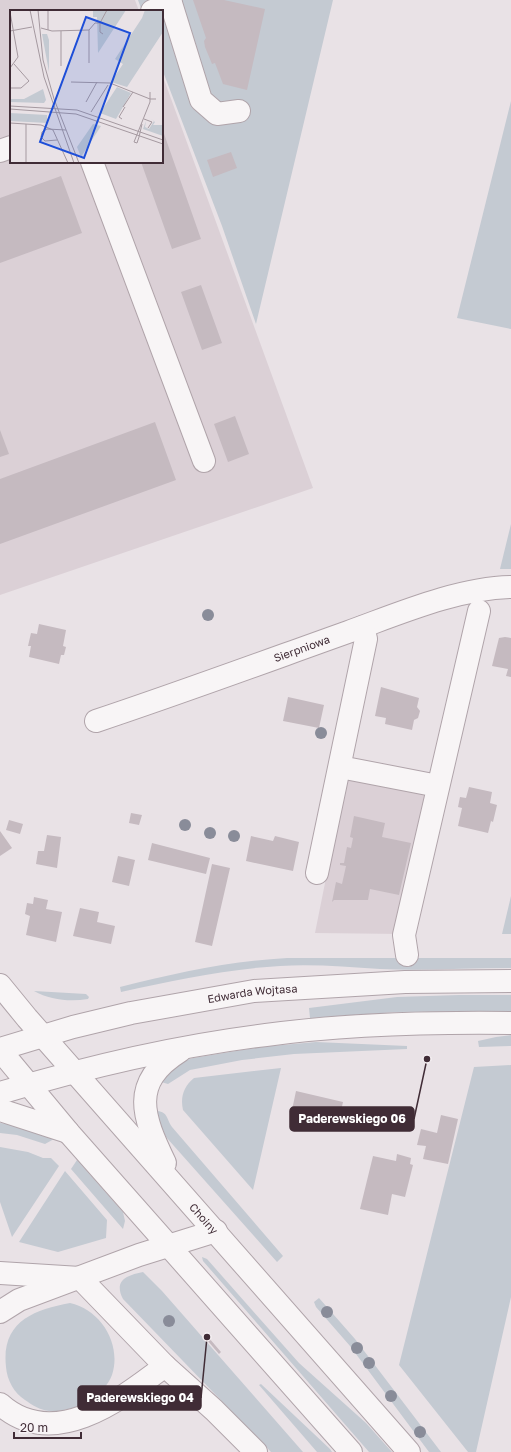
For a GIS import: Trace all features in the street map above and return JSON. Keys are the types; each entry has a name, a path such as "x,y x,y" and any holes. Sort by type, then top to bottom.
{"street":[{"path":"164,5 202,100 217,114 239,111"},
{"path":"0,151 10,147"},
{"path":"92,163 204,461"},
{"name":"Sierpniowa","path":"96,721 363,626 473,591 494,587 511,587"},
{"path":"406,955 404,935 479,611"},
{"path":"318,873 366,639 363,626"},
{"path":"340,767 438,786"},
{"name":"Edwarda Wojtasa","path":"0,1049 42,1035 156,1008 254,991 397,982 511,981"},
{"name":"Choiny","path":"0,985 42,1035 409,1452"},
{"path":"0,1093 75,1072 188,1047 266,1034 364,1025 511,1023"},
{"path":"177,1187 149,1128 146,1117 146,1099 148,1085 153,1073 164,1061 188,1047"},
{"path":"0,1049 28,1085 351,1452"},
{"path":"0,1110 69,1132"},
{"path":"0,1312 19,1300 138,1255 216,1231"},
{"path":"0,1273 80,1278 165,1366 214,1410 256,1452"},
{"path":"0,1404 9,1414 27,1423 49,1428 76,1424 103,1412 165,1366"}],"shaded area":[{"path":"0,0 135,0 139,10 10,10 10,163 163,163 163,77 313,488 0,595"},
{"path":"138,0 333,0 256,324 222,226 163,72 163,10 142,10"},
{"path":"511,101 511,329 457,318"},
{"path":"511,524 511,569 500,569"},
{"path":"346,778 434,795 402,934 315,933"},
{"path":"511,896 511,934 502,934"},
{"path":"287,958 511,958 511,968 413,970 293,965 260,967 200,976 121,992 120,987 203,968"},
{"path":"34,991 86,994 89,997 88,999 81,1000 60,1000"},
{"path":"511,995 511,1011 397,1012 310,1018 309,1008 397,997"},
{"path":"511,1035 511,1046 479,1047 478,1041"},
{"path":"316,1042 407,1046 407,1049 294,1054 242,1060 190,1070 168,1084 161,1082 175,1067 193,1058 260,1047"},
{"path":"511,1065 511,1297 476,1452 468,1452 399,1365 474,1067"},
{"path":"281,1068 253,1190 183,1110 183,1096 185,1088 194,1078"},
{"path":"155,1111 165,1114 172,1127 283,1256 277,1262 166,1137"},
{"path":"0,1123 16,1125 54,1139 45,1144 17,1135 0,1133"},
{"path":"0,1147 28,1152 43,1158 51,1158 59,1166 12,1237 0,1202"},
{"path":"77,1160 123,1212 125,1221 123,1229 71,1169"},
{"path":"65,1171 107,1220 106,1238 58,1252 19,1242"},
{"path":"202,1257 207,1259 299,1363 366,1423 392,1452 369,1452 203,1261"},
{"path":"143,1272 162,1291 303,1452 271,1452 123,1299 120,1293 121,1283 127,1277"},
{"path":"319,1298 355,1339 441,1452 429,1452 350,1346 316,1307 314,1302"},
{"path":"70,1303 91,1313 100,1321 106,1330 111,1340 114,1352 112,1375 108,1383 95,1397 77,1406 58,1411 49,1411 30,1404 14,1390 7,1372 6,1352 9,1339 14,1329 22,1321 32,1314"},
{"path":"261,1384 332,1452 317,1452 259,1385"}],"building":[{"path":"193,0 224,0 265,9 247,90 223,84 215,63 212,64 205,47 204,41 206,38"},
{"path":"163,131 201,239 172,249 141,163 163,163"},
{"path":"231,152 237,168 213,177 207,160"},
{"path":"61,176 82,233 0,263 0,198"},
{"path":"201,285 222,343 202,350 181,292"},
{"path":"235,416 249,454 228,462 214,424"},
{"path":"155,422 176,480 0,544 0,479"},
{"path":"0,430 9,454 0,457"},
{"path":"39,624 66,630 63,646 66,647 64,655 61,655 59,664 29,657 31,646 28,646 31,633 37,634"},
{"path":"499,638 511,638 511,677 506,676 508,669 492,666"},
{"path":"381,687 419,698 417,707 420,711 418,718 414,720 412,730 385,724 386,718 375,716"},
{"path":"288,697 324,705 319,728 283,721"},
{"path":"469,787 492,792 490,803 497,805 493,822 491,821 488,833 458,826 462,808 458,807 460,797 466,798"},
{"path":"131,813 142,815 139,825 129,823"},
{"path":"354,816 385,823 382,837 411,843 399,895 370,889 368,900 334,900 332,902 336,882 342,884 346,866 340,865 340,863 344,863 347,847 351,848 353,838 350,837"},
{"path":"9,820 23,824 20,834 6,830"},
{"path":"0,831 12,848 0,856"},
{"path":"47,835 61,837 57,868 36,864 38,851 44,851"},
{"path":"251,836 273,841 275,836 299,842 293,871 246,861"},
{"path":"152,843 210,858 206,874 148,860"},
{"path":"118,856 135,860 129,886 112,882"},
{"path":"212,864 230,868 212,946 195,942"},
{"path":"34,897 48,900 46,909 62,912 56,942 26,935 30,916 25,914 27,903 33,904"},
{"path":"80,908 99,912 97,922 115,926 111,944 73,936"},
{"path":"296,1091 343,1102 339,1120 334,1119 332,1126 320,1124 322,1117 292,1110"},
{"path":"441,1115 458,1119 448,1164 423,1159 426,1146 417,1145 421,1129 437,1133"},
{"path":"397,1154 411,1158 410,1164 413,1165 405,1197 392,1194 388,1215 360,1209 373,1156 396,1161"},
{"path":"209,1338 221,1352 219,1354 207,1340"}],"place":[{"name":"Paderewskiego 06","path":"427,1059"},
{"name":"Paderewskiego 04","path":"207,1337"}]}
